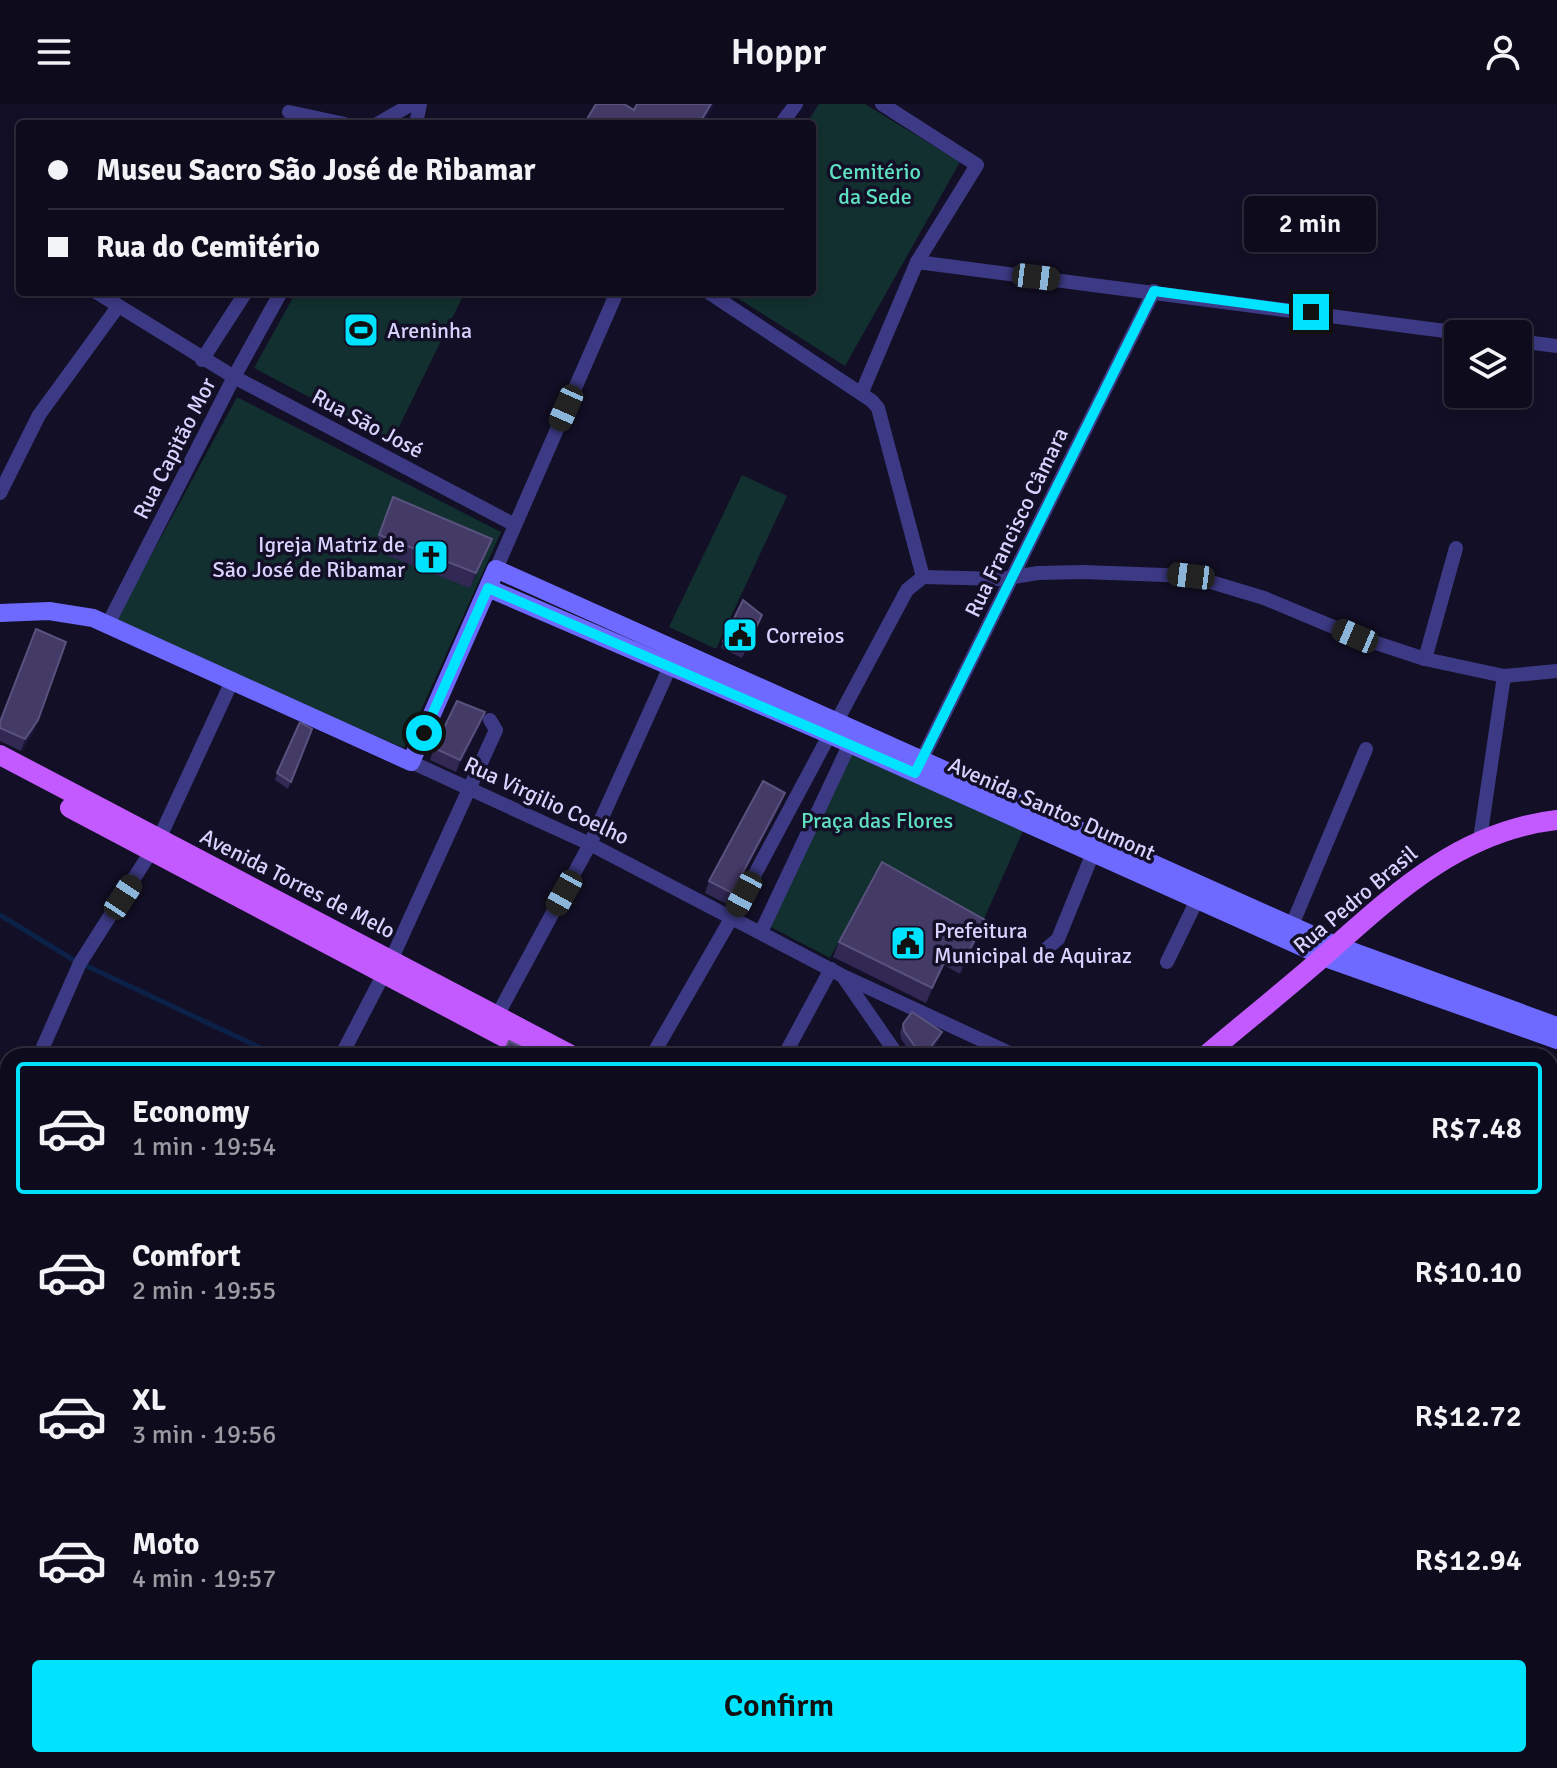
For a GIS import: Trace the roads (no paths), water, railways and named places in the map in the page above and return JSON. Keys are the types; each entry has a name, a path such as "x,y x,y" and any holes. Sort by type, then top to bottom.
{"main road":[{"name":"Avenida Torres de Melo","path":"0,755 155,846"},
{"name":"Avenida Torres de Melo","path":"0,770 387,966 526,1048"},
{"name":"Rua Pedro Brasil","path":"1214,1048 1411,881 1443,858 1480,839 1557,820"},
{"name":"Avenida Torres de Melo","path":"387,966 498,1014 559,1048"}],"street":[{"path":"384,120 412,104"},
{"path":"862,392 917,262 976,164 882,104"},
{"path":"289,112 326,120"},
{"path":"917,262 1444,331"},
{"name":"Rua Francisco Câmara","path":"919,766 1154,291"},
{"name":"Rua São José","path":"101,296 202,360 515,525"},
{"name":"Rua Capitão Mor","path":"202,360 243,296"},
{"name":"Rua Capitão Mor","path":"108,624 279,296"},
{"path":"411,762 615,296"},
{"path":"714,296 862,392 878,408 923,577"},
{"path":"0,493 39,415 117,308"},
{"path":"1532,343 1557,346"},
{"path":"1425,659 1456,548"},
{"name":"Avenida Santos Dumont","path":"496,569 581,618"},
{"path":"657,1048 732,917 907,590 923,577 1013,577 1083,572 1191,576 1264,598 1355,636 1425,659 1504,676 1557,671"},
{"name":"Avenida Santos Dumont","path":"488,588 581,618 1292,925 1329,951 1557,1026"},
{"name":"Rua Virgilio Coelho","path":"0,613 75,613 108,624 590,844 836,972 999,1048"},
{"path":"498,1014 590,844 674,659"},
{"path":"1480,839 1504,676"},
{"path":"43,1048 80,963 155,846 233,679"},
{"path":"345,1048 387,966 496,730 490,720"},
{"path":"761,932 853,737"},
{"path":"1292,925 1366,749"},
{"name":"Avenida Santos Dumont","path":"919,766 1093,853 1197,900 1557,1040"},
{"path":"1045,950 1058,939 1093,853"},
{"path":"1167,962 1197,900"},
{"path":"789,1048 836,972 892,1048"}],"waterway":[{"path":"0,915 72,959 261,1048"}],"place":[{"name":"Areninha","path":"361,330"},
{"name":"Igreja Matriz de São José de Ribamar","path":"431,557"},
{"name":"Correios","path":"740,635"},
{"name":"Prefeitura Municipal de Aquiraz","path":"908,943"}],"park label":[{"name":"Cemitério da Sede","path":"875,184"},
{"name":"Praça das Flores","path":"877,820"}]}
